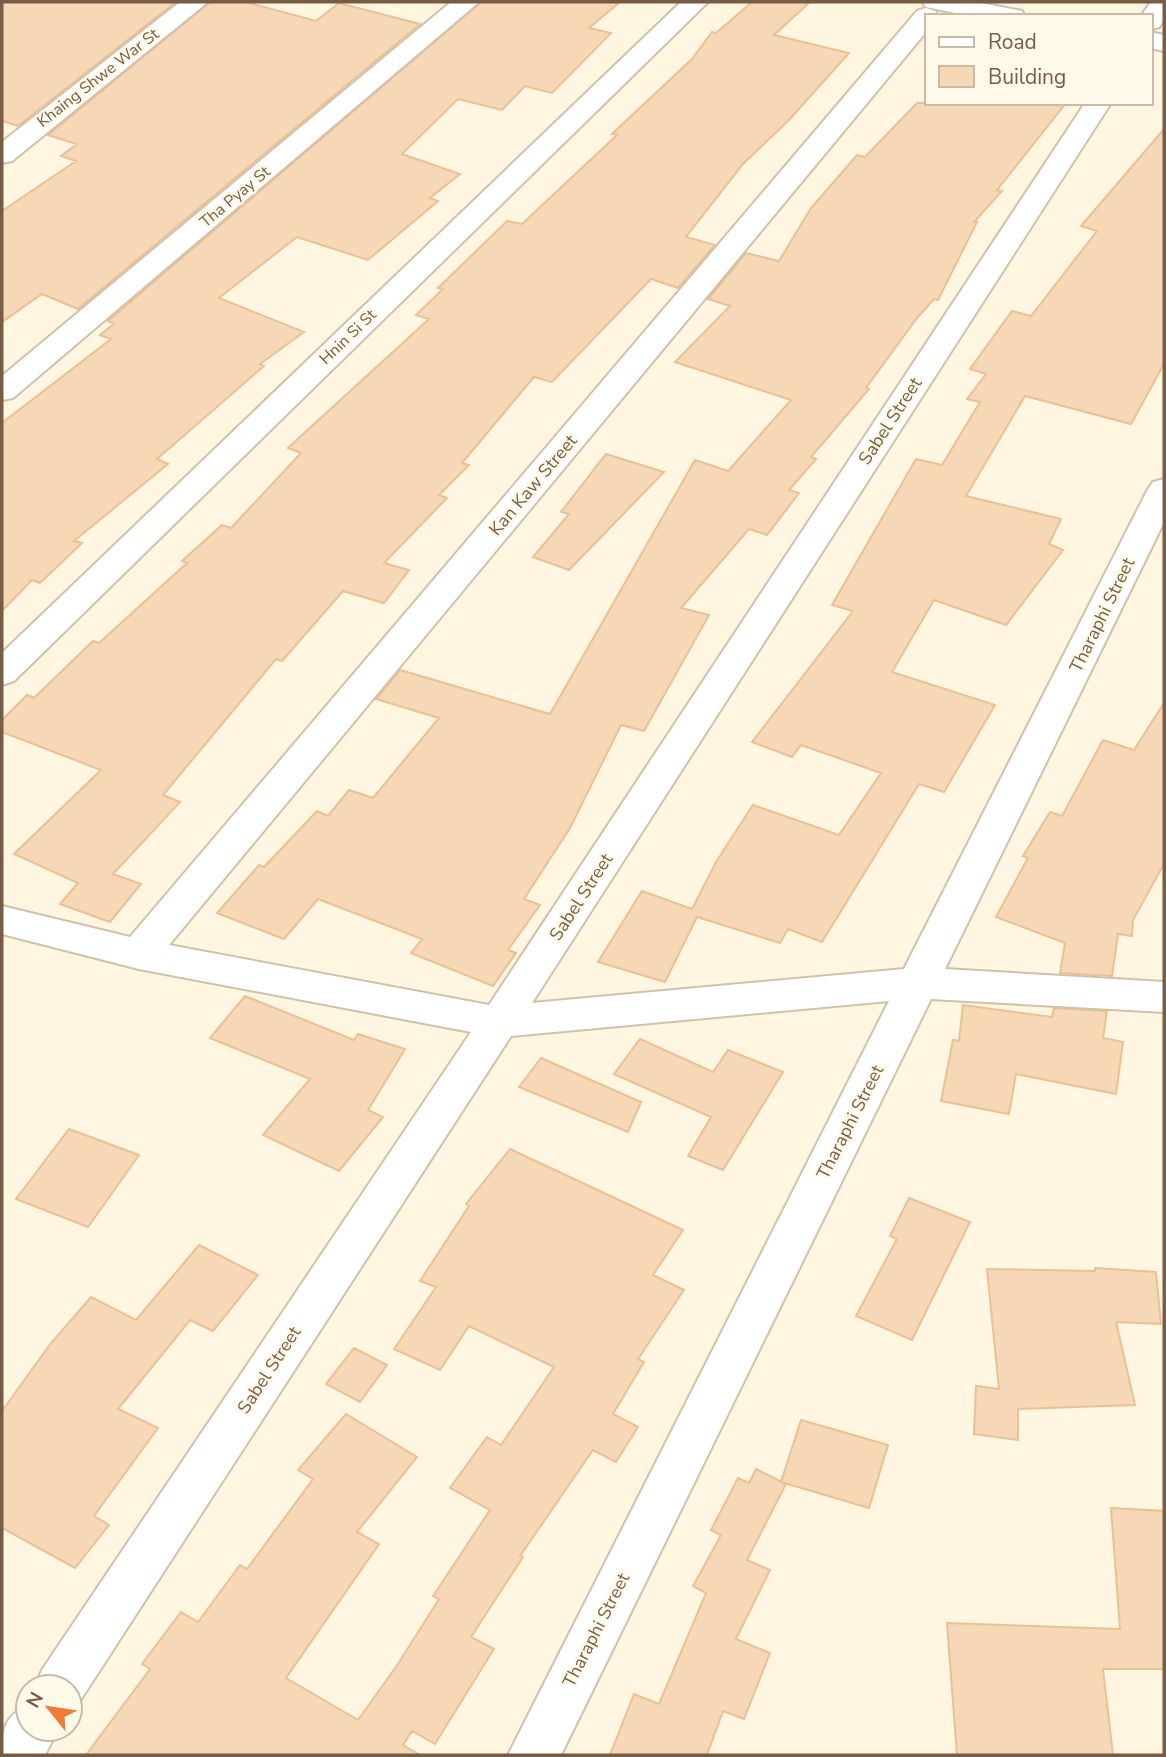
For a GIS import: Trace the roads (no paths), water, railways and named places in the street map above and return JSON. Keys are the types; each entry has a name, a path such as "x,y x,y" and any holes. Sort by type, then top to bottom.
{"street":[{"name":"Khaing Shwe War St","path":"2,155 195,2"},
{"name":"Tha Pyay St","path":"2,391 466,2"},
{"name":"Hnin Si St","path":"2,673 695,2"},
{"path":"937,2 1002,14"},
{"path":"1152,19 1163,2"},
{"name":"Kan Kaw Street","path":"139,954 925,17"},
{"name":"Sabel Street","path":"69,1673 499,1022 1097,105"},
{"name":"Tharaphi Street","path":"534,1755 1164,489"},
{"path":"2,920 139,954 499,1022 919,984 1164,997"}]}
